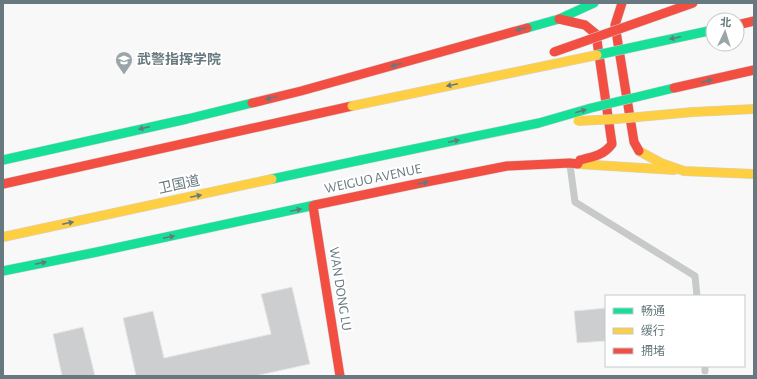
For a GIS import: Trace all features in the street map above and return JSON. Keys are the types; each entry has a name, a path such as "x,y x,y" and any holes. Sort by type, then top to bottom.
{"main road":[{"path":"3,160 301,91 559,18 594,3"},
{"path":"622,3 615,25 634,142 640,152 661,163 684,171"},
{"path":"544,55 693,3"},
{"path":"559,18 585,25 596,34 612,144 608,150 600,155 570,163"},
{"path":"3,184 352,106 705,32"},
{"path":"470,81 530,60"},
{"name":"WEIGUO AVENUE","path":"361,160 539,123 613,103 754,70"},
{"path":"539,123 616,120 694,112 754,109"},
{"name":"卫国道","path":"3,237 361,160"},
{"name":"WEIGUO AVENUE","path":"3,271 507,166 570,163 754,174"},
{"name":"WAN DONG LU","path":"313,206 340,376"}],"lane":[{"path":"570,163 575,202 695,276 697,295"}],"building":[{"path":"292,287 310,364 255,376 136,376 123,318 153,311 164,358 271,334 261,294"},
{"path":"605,308 605,341 577,343 574,311"},
{"path":"83,327 95,376 62,376 53,334"}],"traffic: fast":[{"path":"527,28 559,19 594,3"},
{"path":"597,55 705,32"},
{"path":"361,160 539,123 591,108 674,88"},
{"path":"3,160 252,103"},
{"path":"272,179 361,160"},
{"path":"3,271 315,205"}],"traffic: slow":[{"path":"352,106 597,55"},
{"path":"578,121 754,109"},
{"path":"639,151 661,163 684,171 754,174"},
{"path":"578,164 674,170"},
{"path":"3,237 272,179"}],"traffic: jam":[{"path":"622,3 615,25 634,142 639,151"},
{"path":"554,52 693,3"},
{"path":"559,19 585,25 596,34 612,144 602,153 594,157 580,160"},
{"path":"745,23 754,21"},
{"path":"252,103 301,91 527,28"},
{"path":"674,88 754,70"},
{"path":"3,184 352,106"},
{"path":"315,205 507,166 570,163 578,164"},
{"path":"313,206 340,376"}],"place":[{"name":"武警指挥学院","path":"124,75"}]}
